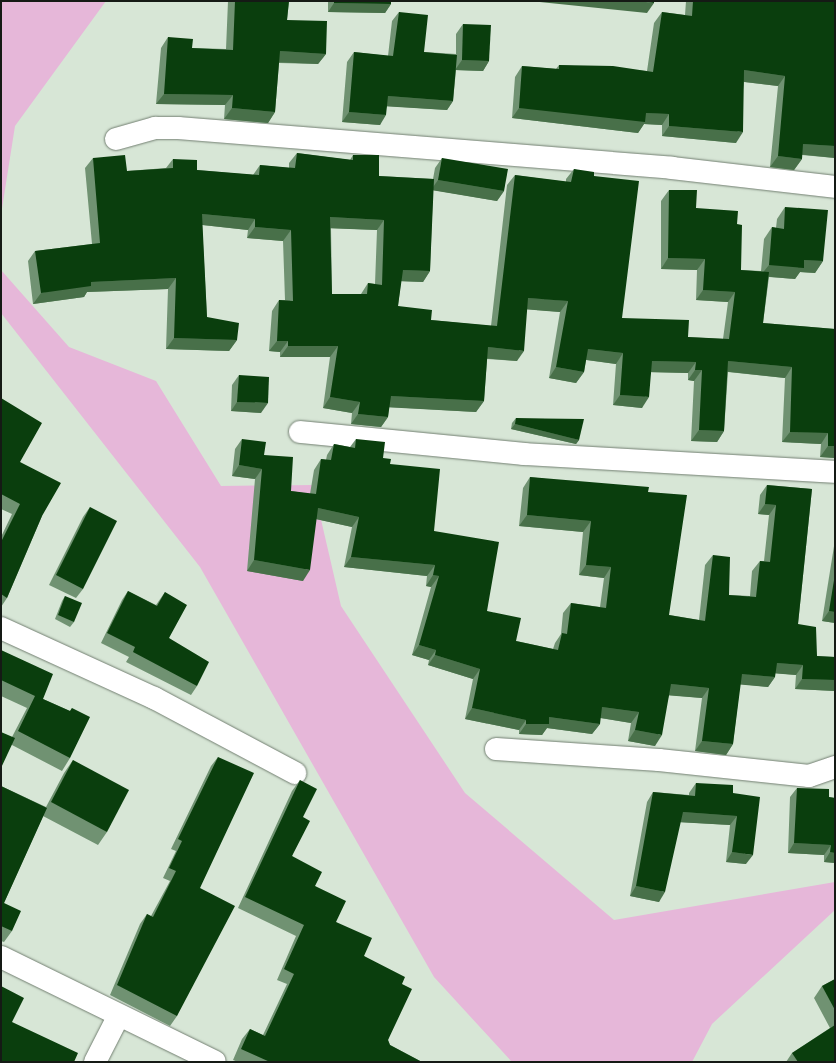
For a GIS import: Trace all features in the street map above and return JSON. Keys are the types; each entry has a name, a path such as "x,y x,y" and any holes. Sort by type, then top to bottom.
{"street":[{"path":"116,139 155,128 178,128 672,168 835,187"},
{"path":"300,432 516,454 835,472"},
{"path":"1,628 154,698 295,773"},
{"path":"496,749 659,760 809,776 835,767"},
{"path":"1,957 118,1017 215,1062"},
{"path":"95,1062 118,1017"}],"shaded area":[{"path":"1,1 106,1 15,126 1,215"},
{"path":"1,270 69,347 156,381 221,486 313,485 341,606 465,793 614,920 835,882 835,910 712,1024 692,1062 512,1062 434,977 200,567 1,313"}],"building":[{"path":"235,1 289,1 287,20 327,21 326,54 280,51 275,112 232,108 233,95 164,94 168,37 193,39 192,48 233,50"},
{"path":"334,1 391,1 391,4 334,3"},
{"path":"638,1 654,1 654,3"},
{"path":"693,1 835,1 835,146 803,144 802,159 778,156 785,76 744,70 743,132 669,126 669,114 646,113 645,122 519,108 522,66 559,69 559,65 613,66 653,72 662,12 692,16"},
{"path":"399,12 428,15 424,52 457,55 453,101 388,96 386,115 349,112 354,52 393,56"},
{"path":"463,24 491,25 489,61 462,60"},
{"path":"297,153 353,160 353,155 379,155 379,176 434,179 430,271 403,270 398,306 432,310 431,320 497,326 515,175 571,182 574,169 594,172 594,176 639,181 622,318 689,320 688,337 729,339 735,292 703,290 705,259 668,258 669,190 697,190 696,208 738,211 737,224 742,225 741,270 769,272 763,323 835,329 835,446 828,446 828,433 790,432 792,367 728,361 724,431 699,430 702,370 695,370 696,362 652,361 649,397 620,395 623,353 588,349 584,372 556,367 568,301 528,298 524,351 488,347 484,401 391,396 388,417 358,414 360,402 330,397 338,346 288,346 288,341 277,341 279,300 293,301 291,230 255,227 255,219 202,214 207,317 239,323 237,340 174,338 176,278 91,282 91,286 41,293 35,251 100,243 93,158 125,155 127,171 173,168 173,159 197,160 197,170 259,175 260,165 295,168","holes":["330,217 384,220 382,285 368,283 367,294 332,294"]},
{"path":"442,158 508,169 504,191 438,180"},
{"path":"785,207 828,210 823,261 804,260 804,268 769,265 772,227 784,229"},
{"path":"239,375 269,377 268,403 237,402"},
{"path":"1,398 42,423 20,462 61,483 42,516 7,598 1,594 1,542 20,504 1,494"},
{"path":"516,418 584,419 579,440 515,424"},
{"path":"242,439 266,442 264,455 293,457 291,491 316,494 321,459 331,460 334,444 355,448 356,439 385,442 383,458 391,459 390,464 440,469 434,531 499,542 487,611 521,618 516,641 558,650 562,633 567,634 571,603 606,608 611,567 586,565 591,521 527,515 530,477 649,487 648,492 687,495 669,615 705,621 713,555 730,557 729,595 756,597 760,561 770,562 776,505 765,504 767,485 812,489 798,624 816,627 817,656 835,657 835,680 802,679 803,665 777,663 775,677 742,674 733,744 702,741 709,688 671,684 662,735 635,730 639,712 602,707 600,724 549,717 549,724 526,724 526,720 472,708 480,669 435,655 436,650 419,645 439,576 433,575 435,565 351,557 359,517 318,508 310,570 254,560 262,469 239,465"},
{"path":"90,507 117,521 83,589 56,575"},
{"path":"835,574 835,612 829,611"},
{"path":"128,591 157,606 165,592 187,605 169,638 209,662 197,686 133,652 135,647 107,633"},
{"path":"65,596 82,603 74,622 58,615"},
{"path":"1,650 53,674 43,699 70,711 72,708 90,717 70,758 18,731 35,696 1,680"},
{"path":"1,732 15,738 1,768"},
{"path":"218,757 254,773 200,888 235,906 177,1016 117,985 147,914 153,917 176,871 169,868 182,841 178,839"},
{"path":"73,760 129,790 107,832 51,802"},
{"path":"300,780 317,789 303,817 310,821 292,856 322,872 315,886 346,901 336,922 372,938 364,956 405,977 402,984 412,989 388,1040 390,1045 422,1062 270,1062 241,1049 250,1029 265,1036 294,974 284,969 304,925 245,897"},
{"path":"696,783 733,785 733,793 760,797 753,855 732,852 737,816 683,812 665,892 636,886 653,792 695,796"},
{"path":"1,786 47,808 4,903 21,911 12,931 1,926"},
{"path":"797,788 829,789 829,797 835,798 835,853 830,852 831,845 794,843"},
{"path":"835,979 835,1010 822,986"},
{"path":"1,986 24,998 12,1022 78,1053 74,1062 1,1062"},
{"path":"835,1025 835,1062 798,1062 792,1053"}]}
